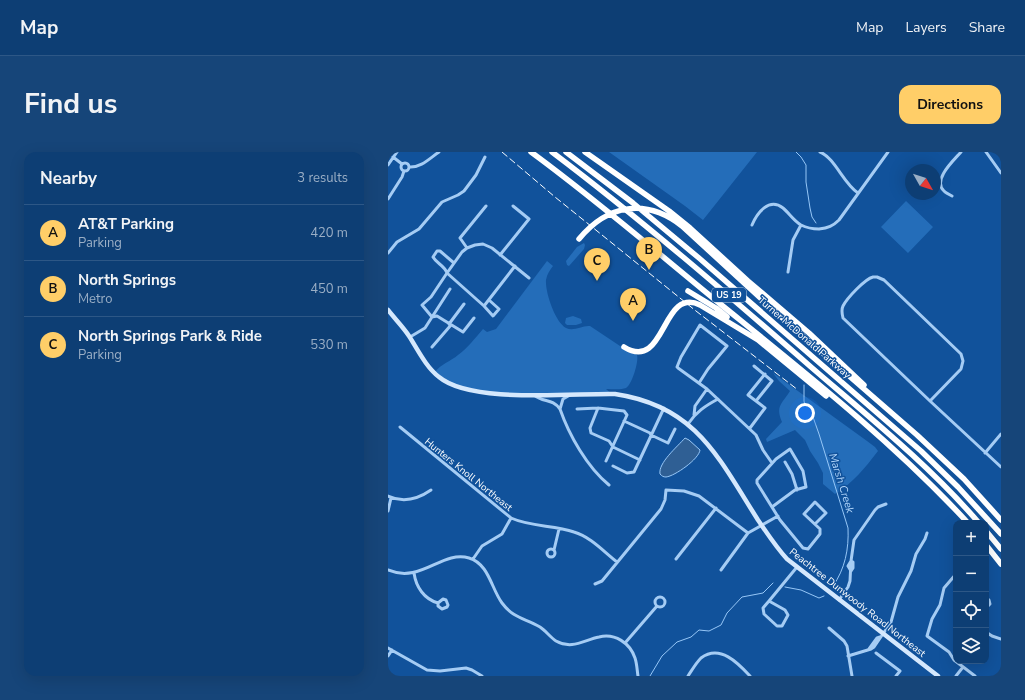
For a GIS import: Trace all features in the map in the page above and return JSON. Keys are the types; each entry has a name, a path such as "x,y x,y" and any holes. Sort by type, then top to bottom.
{"highway":[{"path":"531,152 687,275 858,418 923,477 965,520"},
{"name":"Turner McDonald Parkway","path":"552,152 642,222 729,295 897,442 952,493 976,520"},
{"name":"Turner McDonald Parkway","path":"566,152 633,203 699,258 922,451 971,499 1001,534"},
{"path":"585,152 669,211 690,228 748,281 809,333 893,414"},
{"path":"579,239 594,224 611,213 630,209 647,209 660,213 677,222 779,315 918,435 964,479 1001,520"},
{"path":"688,290 716,308 758,340 850,415 858,418"},
{"path":"624,347 636,352 648,349 655,342 676,307 688,302 700,305 747,332"},
{"path":"989,535 1001,549"},
{"path":"989,549 1001,564"}],"street":[{"path":"388,165 397,152"},
{"path":"393,157 402,164 407,163 409,167 415,168 439,152"},
{"path":"820,152 828,157 848,185 858,194"},
{"path":"752,225 755,218 765,207 774,204 782,207 801,225 814,229 833,226 839,220 888,152"},
{"path":"952,196 944,192 940,182 943,174 961,152"},
{"path":"986,152 1001,173"},
{"path":"388,253 397,242 419,229 442,202 464,191 476,175 485,158"},
{"path":"402,164 401,168 404,171"},
{"path":"388,199 402,177 404,171 407,171 409,167"},
{"path":"467,248 460,238 486,206"},
{"path":"500,255 529,219 513,206"},
{"path":"788,272 793,240 801,225"},
{"path":"432,317 422,305 431,297 454,263 467,248 483,244 492,248 529,278"},
{"path":"454,263 440,251 437,251 433,257 445,268 447,273 493,316 499,309 489,300"},
{"path":"484,306 515,266"},
{"path":"930,401 961,368 963,361 962,354 884,280 877,277 869,278 844,304 842,311 843,318 930,401 985,453 1001,467"},
{"path":"410,337 425,328 450,289"},
{"path":"432,347 464,304"},
{"name":"Peachtree Dunwoody Road Northeast","path":"388,310 410,337 431,370 450,385 469,390 506,394 615,394 630,396 651,402 664,408 688,424 705,440 782,554 881,636 938,676"},
{"path":"432,317 436,316 463,332 474,318"},
{"path":"699,383 708,369 727,346 702,326 699,326 677,366 699,383 707,389 750,428 756,435 763,450 772,463"},
{"path":"754,366 772,381 756,401"},
{"path":"750,428 765,408 748,395 765,374"},
{"path":"694,415 695,406 707,389"},
{"path":"572,394 563,399 560,409 565,422 592,469 609,485"},
{"name":"Peachtree Dunwoody Road Northeast","path":"534,395 541,400 554,402 560,409"},
{"path":"699,399 706,405"},
{"path":"688,424 700,409 718,399"},
{"path":"695,406 700,409"},
{"path":"598,408 590,428 591,433 608,441 613,447 640,460"},
{"path":"577,409 598,408 624,411 627,415 606,461"},
{"path":"613,466 627,473 634,472 664,408"},
{"path":"624,420 668,443 675,429"},
{"name":"Hunters Knoll Northeast","path":"400,427 511,518 524,523 573,531 585,536 618,562"},
{"path":"985,453 1001,434"},
{"path":"772,507 797,490 806,487 803,471 790,449 772,463 756,481 772,507 778,516 802,548 806,549 811,547 820,534 820,529 804,514 815,502 826,513 815,524"},
{"path":"785,462 792,474 797,490"},
{"path":"388,511 390,497 401,500 412,499 422,496 431,490"},
{"path":"595,584 602,581 661,509 665,500 666,490 677,490 699,496 748,533"},
{"path":"839,600 848,587 850,581 854,540 875,510 886,504"},
{"path":"676,558 716,508"},
{"path":"721,570 748,533 778,516"},
{"path":"473,559 482,546 502,534 511,518"},
{"path":"554,550 559,529"},
{"path":"848,656 874,647 891,622 898,597 911,571 916,554 927,533"},
{"path":"388,570 398,573 414,573 454,557 473,559 485,569 502,602 508,610 519,618 539,627 557,641 566,644 574,645 598,637 607,636 616,638 625,643 631,650 635,657 638,676"},
{"path":"769,601 786,610 788,614 782,626 777,626 764,614 763,608 796,567"},
{"path":"414,573 416,583 420,591 432,602 438,603"},
{"path":"953,578 944,588 940,605 932,619 927,636 949,652 954,660 975,676"},
{"path":"625,643 657,606"},
{"path":"829,628 844,640 847,646 852,676"},
{"path":"989,634 1001,639"},
{"path":"869,648 877,638 881,636"},
{"path":"388,648 428,670 440,671 466,668 482,676"},
{"path":"388,656 392,650"},
{"path":"688,676 700,659 714,653 729,657 750,676"},
{"path":"876,653 900,671 896,676"},
{"path":"956,676 963,667"}],"shaded area":[{"path":"609,152 757,152 703,220"},
{"path":"906,201 933,227 908,253 881,227"},
{"path":"584,243 584,249 569,266 567,265 566,261 577,247"},
{"path":"547,261 553,266 546,278 547,292 558,320 562,325 569,329 590,326 626,350 637,355 637,362 631,382 626,388 606,389 613,395 505,397 454,387 435,372 465,349 483,329 487,332 496,329"},
{"path":"573,316 581,319 582,323 567,325 565,323 566,318"},
{"path":"773,373 867,441 878,451 853,480 835,494 823,484 823,473 818,463 805,440 795,430 767,442 766,439 782,422 779,412 780,405 790,391"},
{"path":"685,438 700,450 699,454 680,470 670,476 663,476 660,474 662,465"}],"waterway":[{"name":"Marsh Creek","path":"796,152 806,165 806,182 810,208 812,217 816,223"},
{"name":"Marsh Creek","path":"804,385 805,406 813,417 819,434 848,528 848,544 843,566 841,573 833,586"},
{"name":"Marsh Creek","path":"650,676 662,656 677,642 691,637 699,630 709,631 721,625 727,613 742,597 763,593 773,583"},
{"name":"Marsh Creek","path":"785,587 801,590 819,598 824,596"}],"railway":[{"path":"502,152 555,197 696,311 798,390"}],"place":[{"name":"North Springs","path":"649,270"},
{"name":"North Springs Park & Ride","path":"597,281"},
{"name":"AT&T Parking","path":"633,321"}]}
